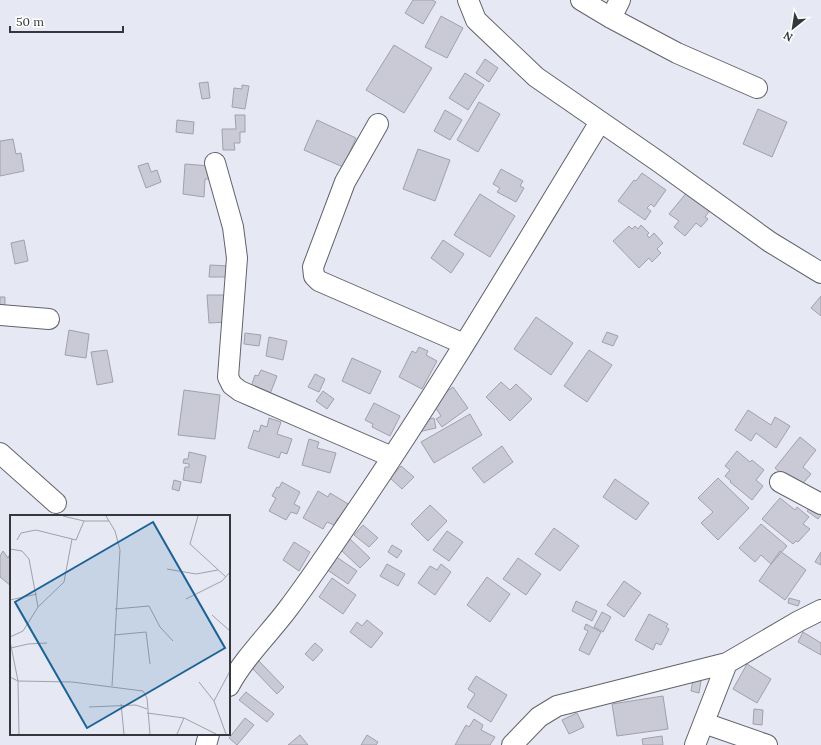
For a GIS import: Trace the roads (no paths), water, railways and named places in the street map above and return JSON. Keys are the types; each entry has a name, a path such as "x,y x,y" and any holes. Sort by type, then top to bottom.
{"street":[{"path":"468,0 476,20 536,76 770,242 821,273"},
{"path":"581,0 677,53 757,88"},
{"path":"612,18 620,0"},
{"path":"230,684 236,673 287,610 326,556 392,457 464,344 600,122"},
{"path":"378,124 345,182 313,267 314,276 319,281 464,344"},
{"path":"215,163 233,227 237,258 228,377 232,385 240,391 392,457"},
{"path":"0,315 50,319"},
{"path":"0,453 56,502"},
{"path":"780,482 821,504"},
{"path":"512,745 539,716 557,706 727,663 799,621 821,610"},
{"path":"694,745 704,724 727,663"},
{"path":"704,724 767,745"},
{"path":"206,745 209,735"}]}
